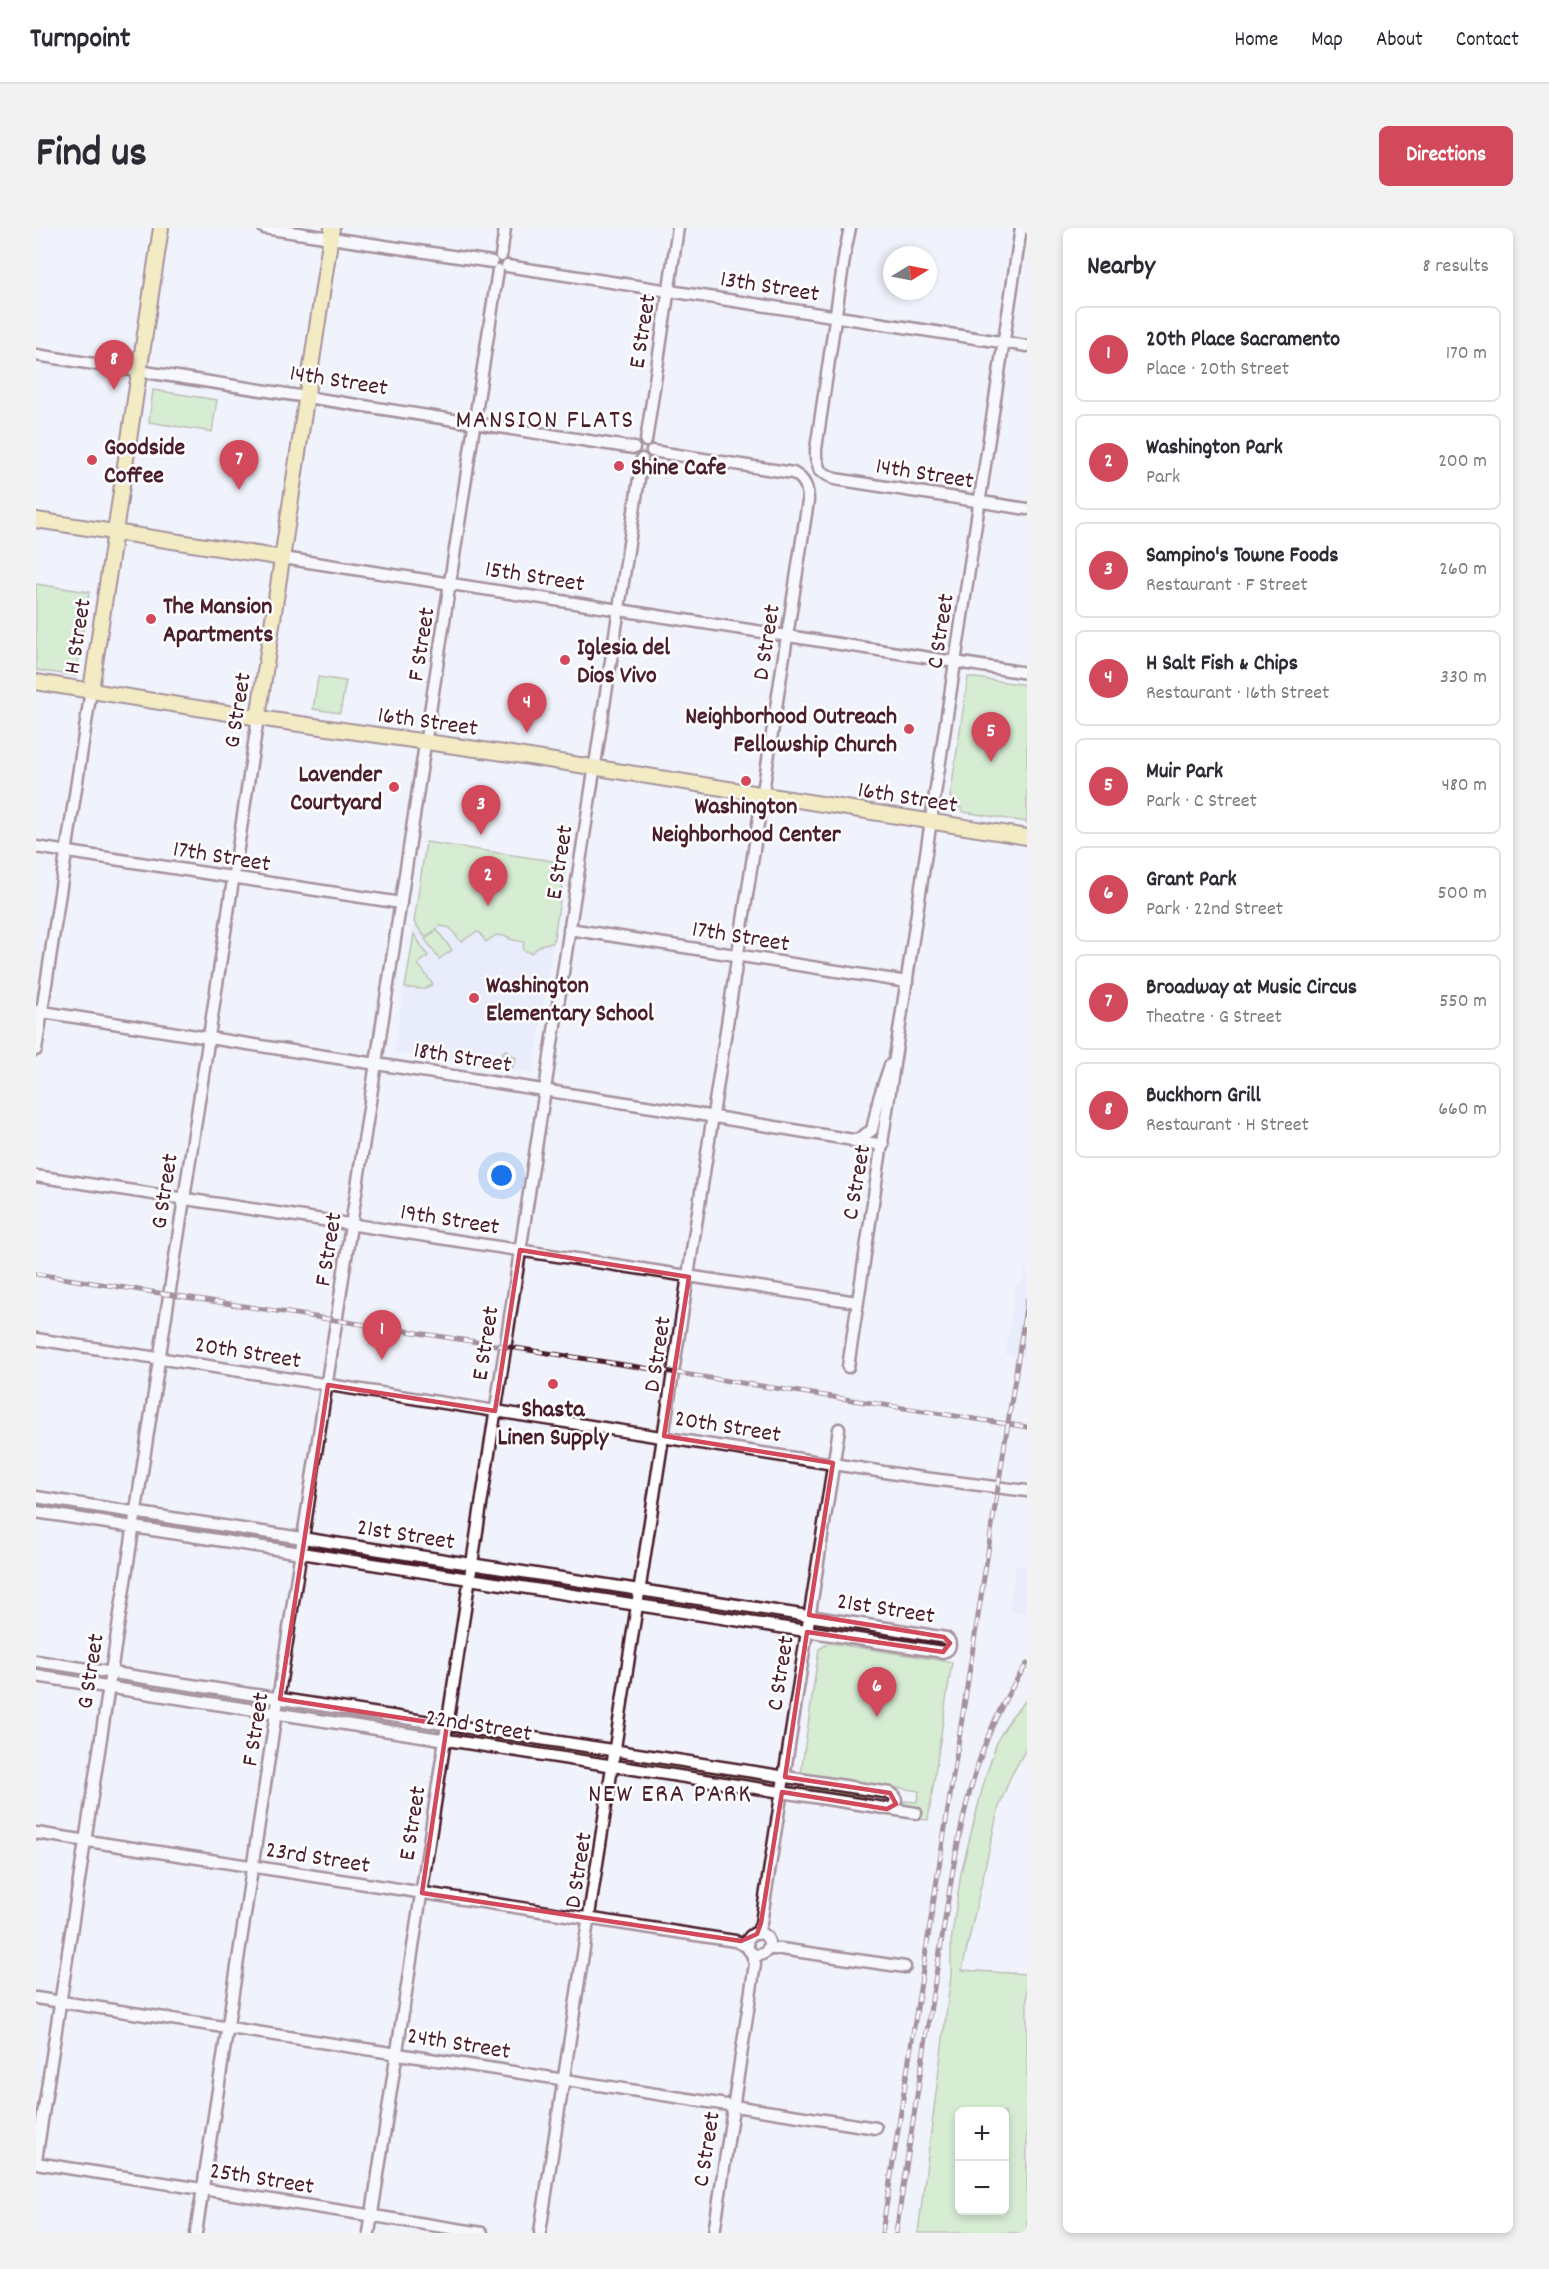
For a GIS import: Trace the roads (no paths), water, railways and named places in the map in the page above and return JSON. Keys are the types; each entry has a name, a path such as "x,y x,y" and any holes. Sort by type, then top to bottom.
{"main road":[{"name":"H Street","path":"91,690 161,228"},
{"name":"G Street","path":"258,718 332,233"},
{"name":"15th Street","path":"36,520 283,558"},
{"name":"16th Street","path":"36,682 1027,837"}],"street":[{"name":"13th Street","path":"264,228 332,233 499,264 1027,346"},
{"name":"F Street","path":"196,2233 505,228"},
{"name":"E Street","path":"649,446 678,228"},
{"path":"835,316 850,228"},
{"name":"C Street","path":"848,1366 1021,228"},
{"name":"14th Street","path":"835,316 816,449 820,471 835,479 1027,509"},
{"name":"14th Street","path":"36,354 634,448"},
{"path":"637,443 649,446 649,456 642,459 637,456 634,448 637,443"},
{"name":"D Street","path":"540,2233 639,1605 808,501 808,490 804,482 798,476 786,471 649,446"},
{"name":"E Street","path":"369,2233 642,459"},
{"name":"15th Street","path":"283,558 1027,673"},
{"name":"H Street","path":"36,1050 39,1012 91,690"},
{"name":"G Street","path":"36,2161 258,718"},
{"name":"17th Street","path":"36,847 401,903"},
{"name":"17th Street","path":"569,929 907,982"},
{"name":"18th Street","path":"39,1012 883,1145"},
{"name":"C Street","path":"854,1142 872,1130 879,1098 899,1041"},
{"name":"19th Street","path":"36,1176 857,1302"},
{"name":"20th Street","path":"36,1339 987,1487 1027,1491"},
{"name":"C Street","path":"714,2233 838,1429"},
{"name":"21st Street","path":"36,1497 893,1629 946,1638 950,1646 943,1652 36,1512"},
{"path":"890,1644 893,1629"},
{"name":"22nd Street","path":"36,1661 890,1793 895,1796 896,1804 887,1809"},
{"name":"22nd Street","path":"36,1676 916,1813"},
{"name":"23rd Street","path":"36,1833 905,1967"},
{"name":"24th Street","path":"36,1998 876,2128"},
{"name":"25th Street","path":"36,2161 482,2233"}],"railway":[{"path":"36,1274 1027,1427"},
{"path":"882,2233 1027,1301"},
{"path":"896,2233 957,1846 976,1770 989,1733 1006,1698 1027,1664"}],"place":[{"name":"Buckhorn Grill","path":"114,390"},
{"name":"Goodside Coffee","path":"92,460"},
{"name":"Shine Cafe","path":"619,466"},
{"name":"Broadway at Music Circus","path":"239,490"},
{"name":"The Mansion Apartments","path":"151,619"},
{"name":"Iglesia del Dios Vivo","path":"565,660"},
{"name":"Neighborhood Outreach Fellowship Church","path":"909,729"},
{"name":"H Salt Fish & Chips","path":"527,733"},
{"name":"Muir Park","path":"991,762"},
{"name":"Washington Neighborhood Center","path":"746,781"},
{"name":"Lavender Courtyard","path":"394,787"},
{"name":"Sampino's Towne Foods","path":"481,835"},
{"name":"Washington Park","path":"488,906"},
{"name":"Washington Elementary School","path":"474,998"},
{"name":"20th Place Sacramento","path":"382,1360"},
{"name":"Shasta Linen Supply","path":"553,1384"},
{"name":"Grant Park","path":"877,1717"}],"district":[{"name":"MANSION FLATS","path":"545,418"},
{"name":"NEW ERA PARK","path":"670,1792"}]}
